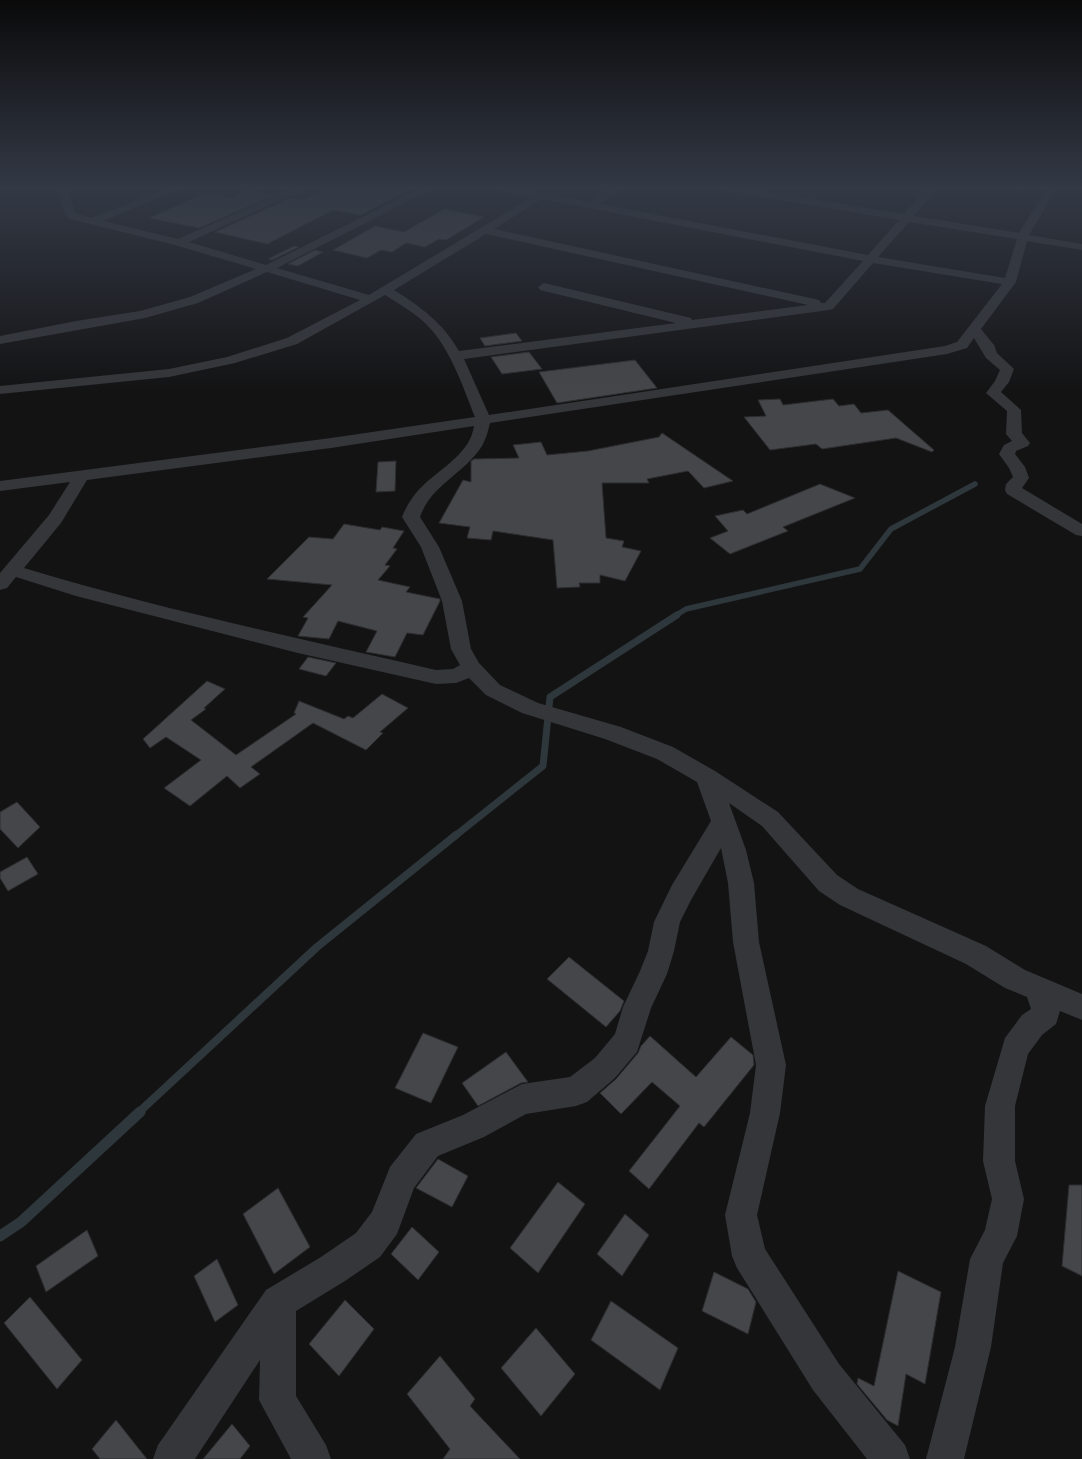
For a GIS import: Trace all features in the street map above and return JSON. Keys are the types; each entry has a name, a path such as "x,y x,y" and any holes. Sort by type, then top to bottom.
{"street":[{"path":"226,256 371,299"},
{"path":"0,340 76,325 141,315 161,310 194,300 292,256"},
{"path":"0,390 169,373 196,368 292,341 371,299 441,256"},
{"path":"602,256 829,306"},
{"path":"856,256 1010,282"},
{"path":"455,356 829,306 873,256"},
{"path":"0,486 331,443 725,383 932,354 962,345 975,330 978,322 1010,282 1017,256"},
{"path":"544,287 699,324"},
{"path":"386,290 432,323 455,356 484,420 475,445 461,461 421,496 414,506 411,517 430,547 452,601 461,650 472,668 492,690 530,708 613,733 665,753 707,776 770,819 828,883 849,897 976,955 1015,979 1082,1007"},
{"path":"975,330 987,345 991,355 1007,369 1002,382 993,393 1014,410 1014,434 1022,443 1010,448 1007,454 1012,462 1019,467 1021,478 1014,484 1013,490 1082,531"},
{"path":"81,476 71,496 6,577 83,592 236,629 298,646 436,677 456,676 472,668"},
{"path":"707,776 734,850 741,883 746,942 771,1065 765,1113 740,1215 749,1256 790,1318 826,1377 891,1459"},
{"path":"172,1459 278,1302 333,1269 368,1245 385,1222 401,1178 427,1145 473,1126 522,1099 576,1091 605,1068 627,1042 637,1006 653,974 661,951 667,922 681,893 724,821"},
{"path":"945,1459 974,1347 987,1259 1000,1236 1008,1199 999,1161 1000,1106 1014,1048 1032,1025 1046,1015 1045,1002 1036,987"},
{"path":"278,1302 278,1400 312,1459"}],"building":[{"path":"274,256 280,256 272,260 268,259"},
{"path":"303,256 316,256 298,266 288,264"},
{"path":"359,256 370,256 367,258"},
{"path":"516,333 522,341 485,346 480,338"},
{"path":"529,352 542,369 502,374 491,357"},
{"path":"635,360 657,388 557,403 539,372"},
{"path":"780,399 783,405 833,399 839,406 854,404 861,413 888,410 934,450 932,452 896,438 822,449 816,444 770,450 744,417 766,416 758,400"},
{"path":"662,433 733,481 704,488 688,471 647,479 649,483 602,483 606,538 624,541 622,547 641,551 625,581 600,575 600,583 579,583 580,587 557,588 553,540 493,531 491,540 467,538 470,527 439,523 463,480 471,482 471,461 474,459 519,458 513,445 541,442 547,455 588,451 659,437"},
{"path":"396,461 395,491 376,492 378,462"},
{"path":"820,484 855,498 783,527 788,531 730,554 710,538 728,531 715,516 743,510 747,514"},
{"path":"344,524 380,530 382,527 404,531 393,548 397,549 385,565 390,566 378,580 410,587 406,592 440,599 423,635 407,633 395,657 366,652 377,631 338,621 329,639 298,636 308,618 303,617 332,585 267,579 309,537 333,539"},
{"path":"308,657 336,663 326,676 299,669"},
{"path":"207,681 225,689 204,708 206,709 191,720 236,755 296,714 294,713 299,701 344,719 348,716 353,718 382,694 408,708 380,732 383,733 366,750 313,723 251,767 260,774 240,788 227,776 190,806 164,788 201,760 166,737 150,748 143,739"},
{"path":"17,802 40,827 18,848 0,829 0,812"},
{"path":"27,857 38,874 8,891 0,878 0,872"},
{"path":"569,957 624,1001 620,1011 606,1027 547,979"},
{"path":"423,1033 458,1047 431,1103 395,1088"},
{"path":"650,1036 696,1077 731,1037 753,1055 754,1065 704,1127 699,1123 649,1189 629,1171 680,1106 652,1082 621,1114 600,1093 616,1079"},
{"path":"506,1052 528,1082 521,1083 478,1106 462,1083"},
{"path":"438,1159 468,1176 452,1207 416,1188"},
{"path":"558,1182 585,1204 538,1273 510,1248"},
{"path":"1069,1185 1082,1185 1082,1276 1062,1266"},
{"path":"278,1188 310,1247 274,1274 243,1214"},
{"path":"625,1214 649,1235 622,1276 597,1254"},
{"path":"412,1227 439,1252 418,1280 391,1254"},
{"path":"87,1230 98,1256 46,1292 36,1266"},
{"path":"217,1259 238,1305 215,1322 194,1276"},
{"path":"898,1271 941,1292 925,1384 906,1374 898,1426 887,1420 857,1384 858,1378 874,1386"},
{"path":"714,1272 748,1289 756,1302 748,1334 702,1311"},
{"path":"30,1297 82,1360 57,1389 4,1323"},
{"path":"345,1300 374,1329 339,1376 309,1344"},
{"path":"611,1301 678,1348 660,1390 591,1340"},
{"path":"536,1328 575,1374 541,1416 501,1368"},
{"path":"440,1356 475,1399 470,1406 520,1459 443,1459 450,1449 407,1394"},
{"path":"116,1420 147,1459 100,1459 92,1449"},
{"path":"232,1424 250,1446 240,1459 203,1459"}],"waterway":[{"path":"675,616 686,609 860,569 891,529 975,484"},
{"path":"455,836 543,766 550,697 677,615"},
{"path":"138,1113 317,947 456,835"},
{"path":"0,1236 21,1222 140,1112"}]}
